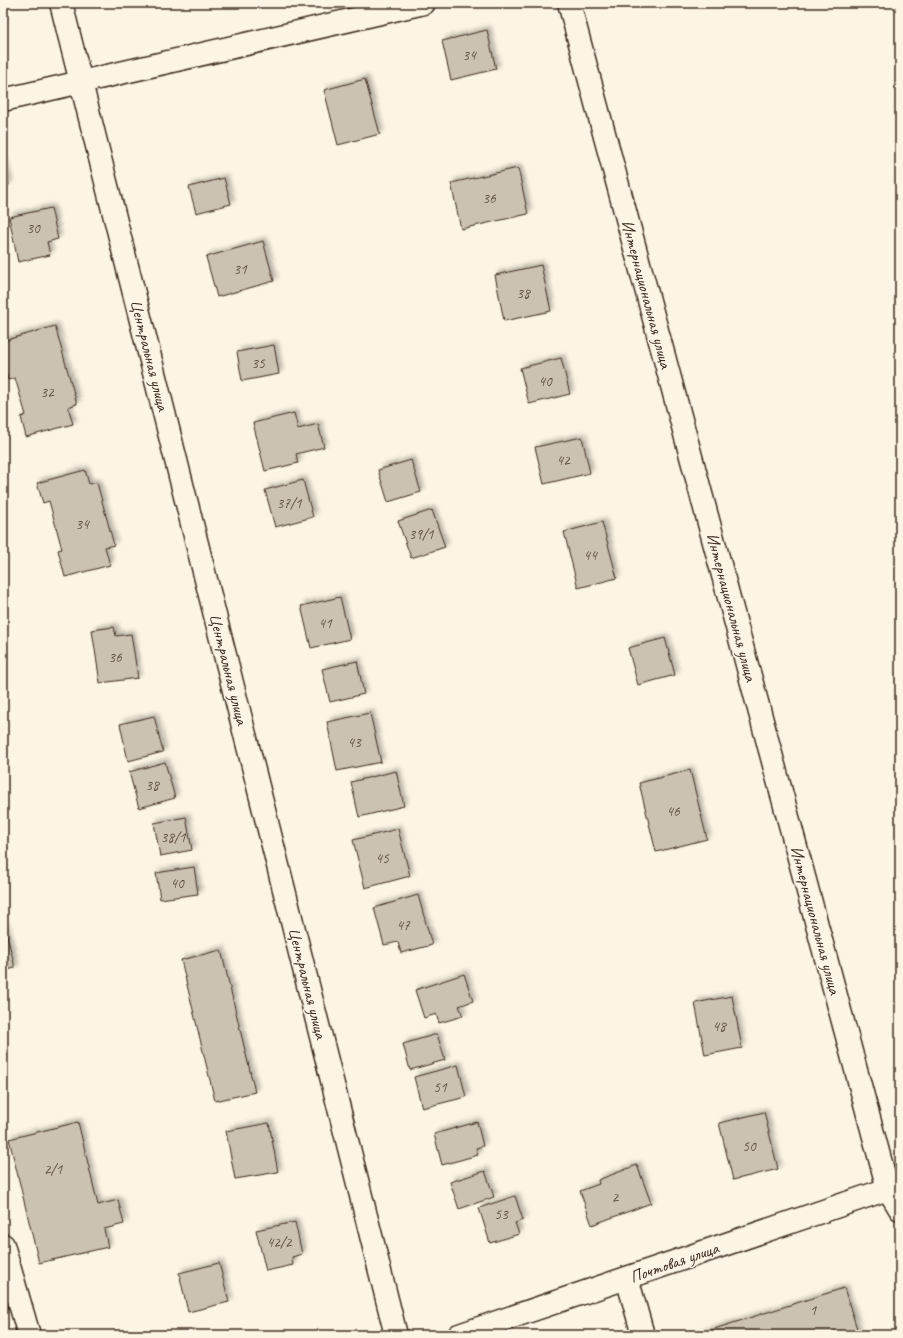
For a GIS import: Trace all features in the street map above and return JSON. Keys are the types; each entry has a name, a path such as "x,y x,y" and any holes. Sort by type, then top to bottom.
{"street":[{"name":"Центральная улица","path":"61,3 396,1335"},
{"path":"3,100 424,3"},
{"name":"Интернациональная улица","path":"569,3 888,1189 900,1209"},
{"name":"Почтовая улица","path":"459,1335 888,1189"},
{"path":"3,1245 29,1335"},
{"path":"627,1278 643,1335"}],"building":[{"path":"487,30 496,69 451,80 442,41"},
{"path":"365,79 380,134 338,145 324,90"},
{"path":"3,162 9,185 3,186"},
{"path":"518,168 528,214 461,229 451,183"},
{"path":"224,178 231,204 196,213 189,187"},
{"path":"51,208 58,239 47,242 50,255 18,262 9,217"},
{"path":"263,241 274,281 217,297 206,257"},
{"path":"541,265 551,311 504,321 495,275"},
{"path":"55,326 77,404 68,407 73,424 26,437 21,417 26,415 15,378 8,380 3,364 3,341"},
{"path":"274,345 279,374 242,381 237,352"},
{"path":"561,358 570,394 529,404 520,368"},
{"path":"294,413 298,429 318,424 324,447 296,454 298,463 265,471 253,423"},
{"path":"582,437 590,473 544,484 535,447"},
{"path":"411,460 421,492 388,502 378,470"},
{"path":"85,470 89,484 97,483 114,545 105,547 110,565 65,577 58,550 62,549 49,501 43,503 37,483"},
{"path":"303,480 313,517 275,527 265,490"},
{"path":"432,510 445,547 411,558 398,521"},
{"path":"602,522 617,578 578,588 564,532"},
{"path":"340,597 350,639 311,648 301,606"},
{"path":"114,627 116,636 131,634 138,678 100,683 92,630"},
{"path":"665,638 675,675 638,685 628,648"},
{"path":"357,661 364,694 330,702 322,669"},
{"path":"370,713 381,762 337,771 327,722"},
{"path":"154,716 163,752 128,761 120,724"},
{"path":"165,762 175,798 139,808 129,772"},
{"path":"690,770 707,839 656,852 639,783"},
{"path":"396,771 404,806 359,817 351,782"},
{"path":"186,817 192,850 160,856 154,823"},
{"path":"398,829 410,876 365,888 353,840"},
{"path":"194,867 198,894 160,899 156,873"},
{"path":"418,895 432,945 401,953 398,942 384,945 374,908"},
{"path":"3,927 5,927 15,968 3,971"},
{"path":"221,950 255,1092 215,1101 181,960"},
{"path":"464,974 473,1001 459,1006 463,1016 439,1023 436,1014 424,1018 415,990"},
{"path":"732,996 742,1048 705,1055 695,1003"},
{"path":"437,1034 445,1060 410,1070 403,1044"},
{"path":"458,1065 466,1097 422,1108 414,1077"},
{"path":"764,1112 778,1169 733,1180 719,1123"},
{"path":"78,1122 98,1205 118,1200 124,1224 104,1229 108,1247 39,1263 9,1139"},
{"path":"477,1122 483,1146 476,1148 478,1155 442,1165 434,1134"},
{"path":"269,1123 278,1172 235,1179 226,1131"},
{"path":"637,1165 651,1203 592,1225 580,1191 599,1184 598,1180"},
{"path":"485,1171 494,1197 459,1209 450,1182"},
{"path":"515,1196 523,1220 515,1223 519,1234 490,1243 479,1208"},
{"path":"295,1222 302,1254 292,1257 293,1265 266,1271 256,1230"},
{"path":"219,1263 229,1302 188,1312 179,1273"},
{"path":"844,1288 858,1332 849,1335 695,1335"}]}
